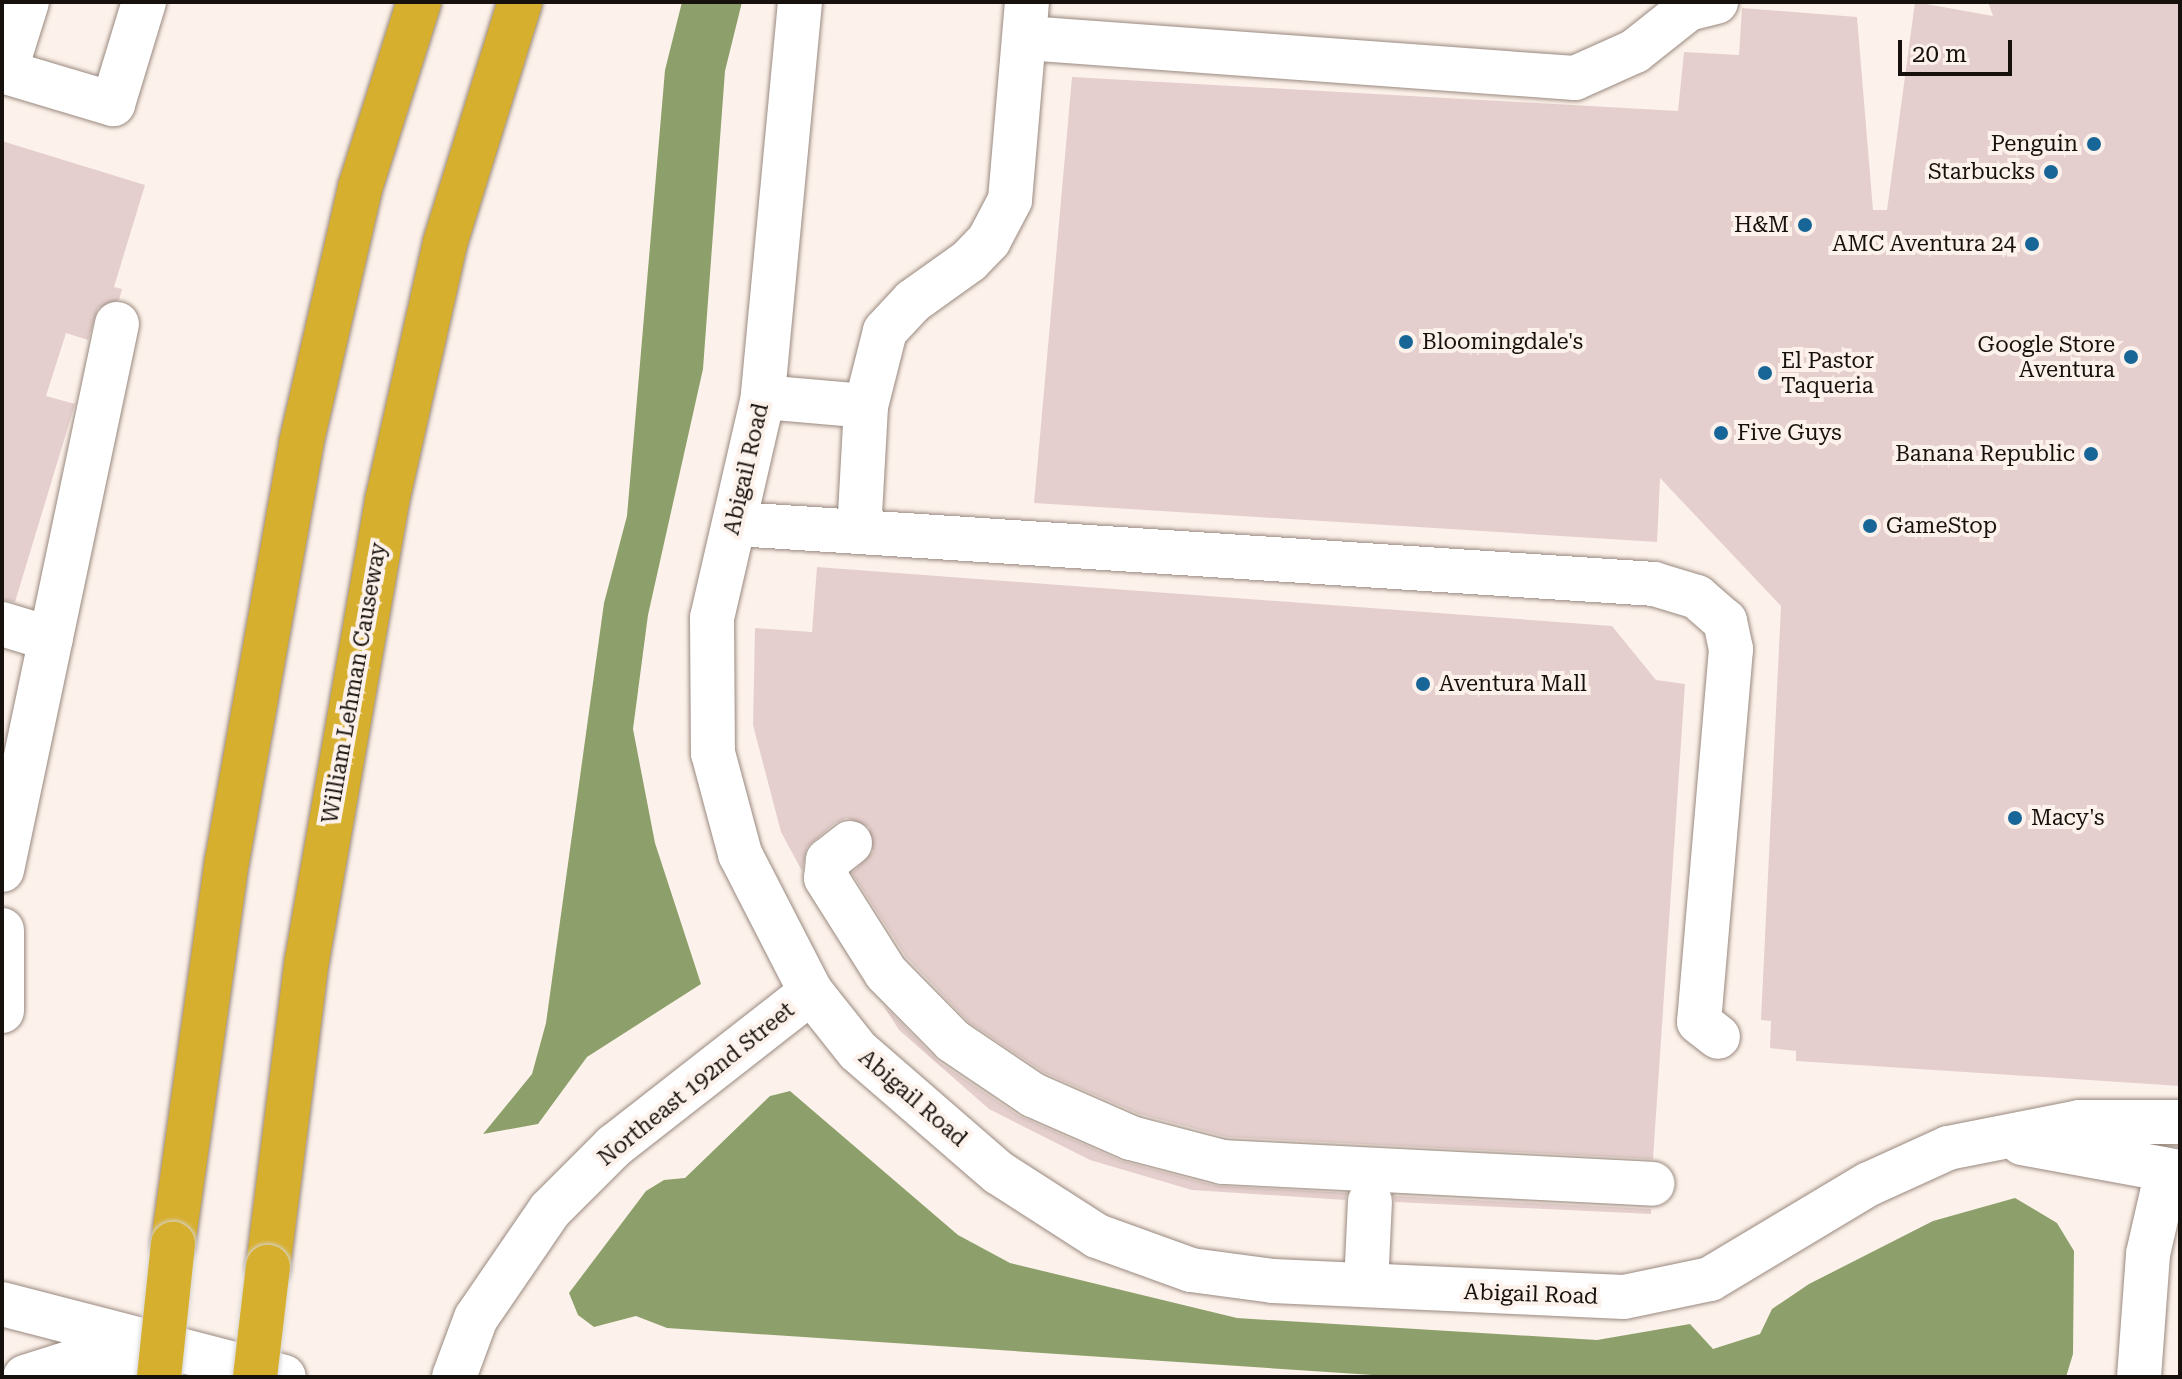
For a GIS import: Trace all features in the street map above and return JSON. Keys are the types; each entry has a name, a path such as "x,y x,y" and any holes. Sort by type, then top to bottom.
{"highway":[{"path":"166,1364 173,1244 227,861 298,459 360,188 419,2"},
{"name":"William Lehman Causeway","path":"255,1377 307,960 387,501 445,243 520,2"}],"street":[{"path":"27,2 4,72 113,104 144,2"},
{"name":"Abigail Road","path":"800,2 763,397 737,524 712,618 713,753 740,854 811,992 899,1089 1032,1199 1085,1230 1191,1270 1366,1285 1592,1298 1686,1286 1753,1259 1905,1166 1988,1139 2079,1122 2180,1122"},
{"path":"859,532 866,406 878,348 895,316 969,261 1000,223 1016,172 1027,20 1564,77 1584,76 1619,60 1698,4"},
{"path":"2,870 117,324"},
{"path":"763,397 866,406"},
{"path":"737,524 1654,584 1697,597 1725,621 1731,649 1699,1022 1718,1037"},
{"path":"2,624 51,639"},
{"path":"850,843 828,860 826,878 886,973 953,1041 1022,1087 1131,1138 1223,1162 1652,1184"},
{"path":"2,1011 3,936"},
{"name":"Northeast 192nd Street","path":"454,1377 476,1318 550,1210 614,1146 811,992"},
{"name":"Abigail Road","path":"1988,1139 2176,1163"},
{"path":"2139,1377 2164,1258 2176,1163"},
{"path":"1366,1285 1370,1201"},
{"path":"2,1304 166,1364"},
{"path":"25,1377 72,1362 166,1364 284,1377"}],"shaded area":[{"path":"682,2 742,2 725,71 703,369 648,615 633,729 655,843 701,984 587,1057 538,1124 483,1134 532,1074 546,1023 604,603 627,516 665,70"},
{"path":"790,1091 958,1235 1010,1263 1237,1318 1597,1340 1690,1324 1713,1349 1760,1334 1772,1309 1809,1284 1933,1221 2015,1198 2057,1223 2074,1251 2073,1354 2066,1377 1403,1377 667,1328 636,1316 594,1327 578,1315 569,1293 646,1191 664,1180 685,1178 770,1096"}],"building":[{"path":"1915,2 1993,16 1988,2 2180,2 2180,1086 1796,1061 1796,1051 1770,1048 1771,1021 1761,1020 1781,606 1660,478 1657,542 1034,503 1072,77 1678,111 1684,52 1739,55 1742,8 1857,17 1873,210 1887,210"},
{"path":"2,141 145,185 114,287 122,289 119,300 98,308 88,340 66,333 46,396 75,404 15,602 2,600"},
{"path":"817,567 1612,626 1656,680 1685,684 1653,1159 1227,1137 1139,1114 1045,1073 969,1022 906,957 852,873 873,852 869,827 847,818 835,823 807,847 802,871 781,832 753,725 755,628 812,632"},
{"path":"883,1005 939,1062 1019,1116 1121,1161 1217,1186 1347,1193 1345,1200 1192,1190 1090,1160 989,1109 899,1030"},
{"path":"1394,1196 1651,1209 1651,1214 1395,1202"}],"place":[{"name":"Penguin","path":"2094,144"},
{"name":"Starbucks","path":"2051,172"},
{"name":"H&M","path":"1805,225"},
{"name":"AMC Aventura 24","path":"2032,244"},
{"name":"Bloomingdale's","path":"1406,342"},
{"name":"Google Store Aventura","path":"2131,357"},
{"name":"El Pastor Taqueria","path":"1765,373"},
{"name":"Five Guys","path":"1721,433"},
{"name":"Banana Republic","path":"2091,454"},
{"name":"GameStop","path":"1870,526"},
{"name":"Aventura Mall","path":"1423,684"},
{"name":"Macy's","path":"2015,818"}]}
